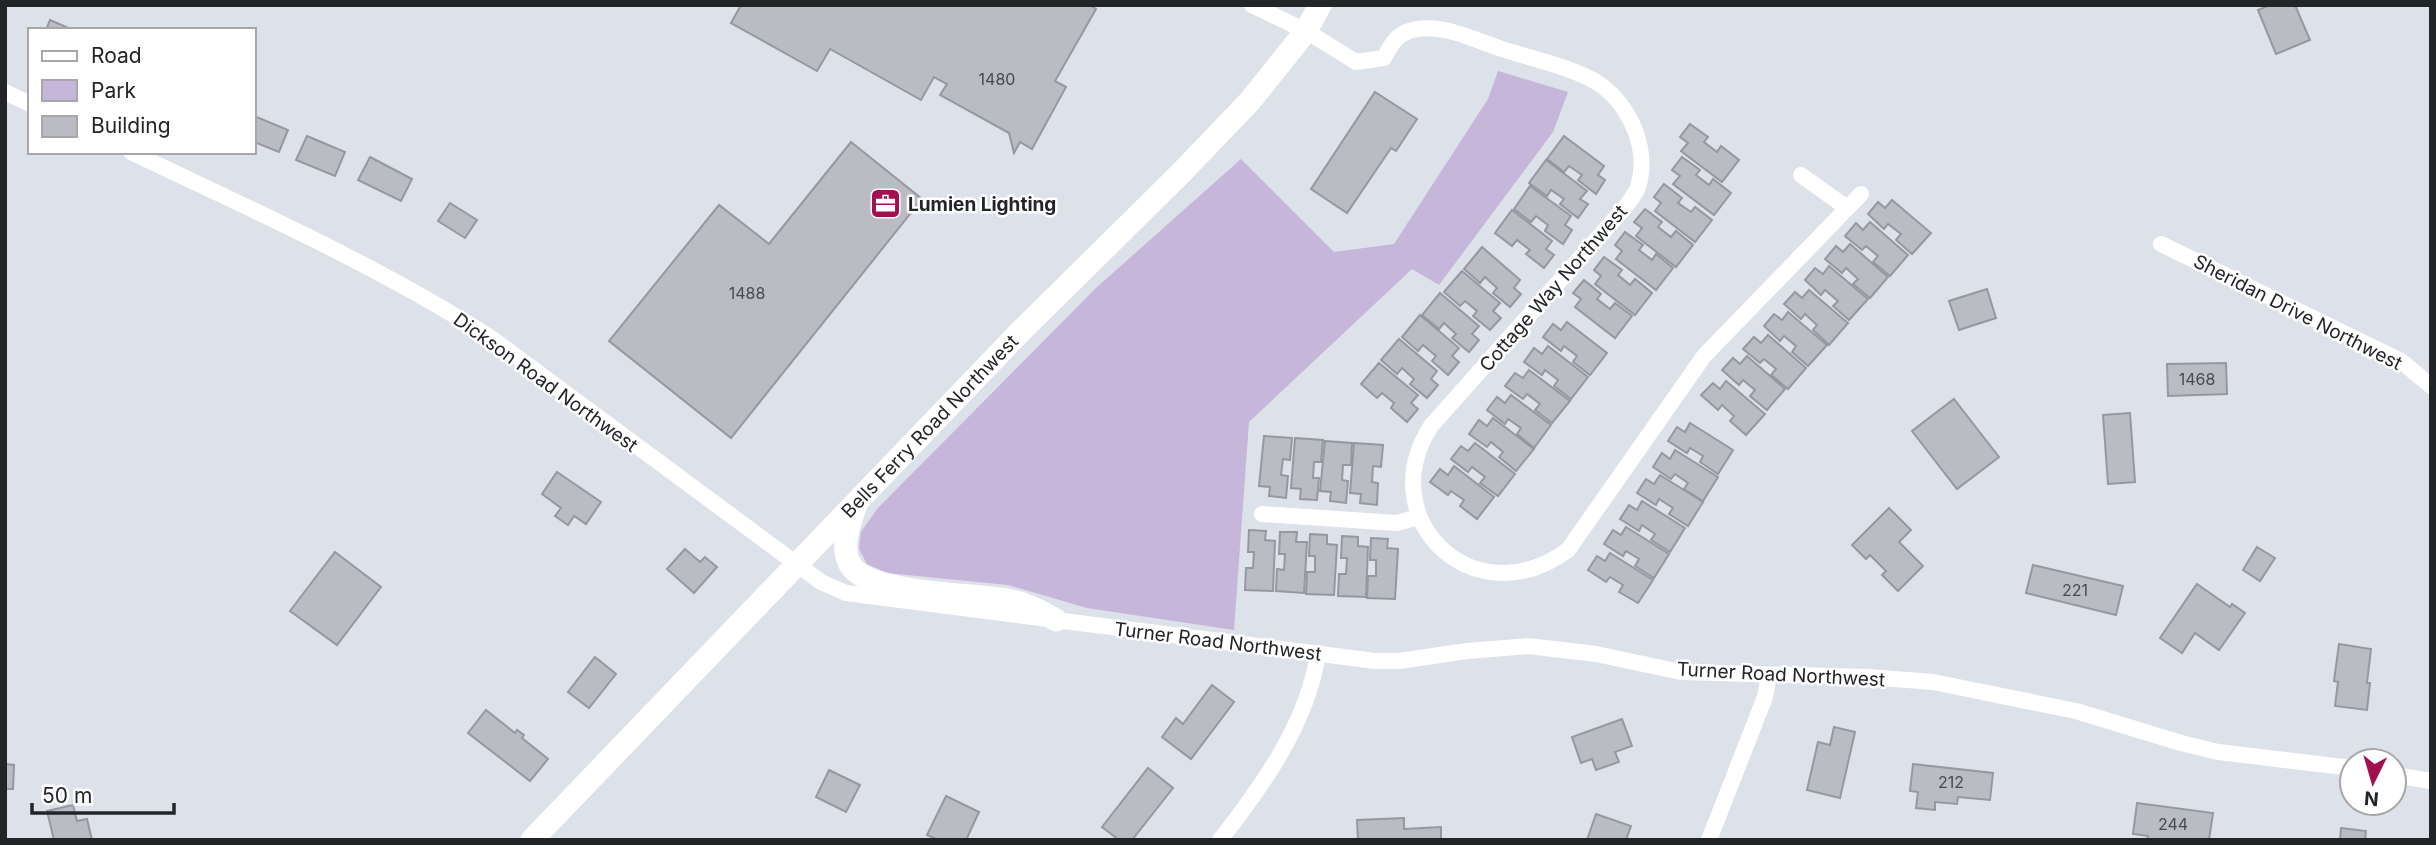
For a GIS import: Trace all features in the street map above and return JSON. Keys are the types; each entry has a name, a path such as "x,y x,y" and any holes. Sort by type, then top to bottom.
{"main road":[{"name":"Bells Ferry Road Northwest","path":"532,840 795,563 1250,101 1306,31 1321,5"},
{"path":"857,500 846,543 850,565 858,574 903,588 1029,605 1056,620"}],"street":[{"path":"1252,5 1306,31"},
{"name":"Cottage Way Northwest","path":"1306,31 1356,62 1384,58 1394,40 1406,31 1422,28 1455,33 1589,78 1612,93 1630,118 1640,145 1642,169 1638,189 1627,205 1423,438 1416,457 1413,479 1418,517"},
{"path":"5,92 28,103"},
{"name":"Dickson Road Northwest","path":"135,154 399,284 455,315 491,338 795,563"},
{"path":"1801,175 1847,208"},
{"path":"1262,514 1397,523 1418,517 1451,557 1471,567 1496,574 1521,573 1550,563 1568,550 1579,536 1704,356 1861,194"},
{"name":"Sheridan Drive Northwest","path":"2161,244 2401,361 2431,386"},
{"name":"Turner Road Northwest","path":"795,563 821,582 846,593 1375,661 1399,661 1528,646 1596,654 1681,671 1868,677 1933,682 2076,711 2218,752 2338,766"},
{"path":"1220,840 1287,743 1303,708 1318,654"},
{"path":"1709,840 1765,696 1769,675"},
{"path":"2408,777 2431,781"}],"green space":[{"path":"1498,71 1568,92 1553,132 1439,285 1412,269 1249,422 1234,630 1087,608 1008,585 887,573 867,564 859,549 861,532 877,509 1096,288 1241,159 1334,252 1394,244 1488,99"}],"building":[{"path":"741,5 1090,5 1096,9 1055,81 1066,87 1032,149 1020,142 1014,153 1009,133 940,95 947,84 934,77 921,100 830,49 817,71 731,23"},
{"path":"2270,5 2295,5 2310,40 2276,54 2258,10"},
{"path":"50,20 68,28 47,28"},
{"path":"1375,92 1417,119 1396,151 1391,148 1347,213 1311,189"},
{"path":"256,117 288,130 279,152 256,143"},
{"path":"1690,124 1708,137 1704,142 1717,152 1721,146 1739,160 1722,182 1681,151 1688,143 1680,137"},
{"path":"307,136 345,152 335,176 296,160"},
{"path":"1564,136 1604,166 1598,175 1605,180 1596,194 1578,180 1582,175 1569,166 1564,172 1547,159"},
{"path":"851,142 922,199 731,438 609,341 719,205 769,244"},
{"path":"370,157 412,179 401,201 358,180"},
{"path":"1682,157 1700,170 1696,175 1709,185 1713,179 1731,193 1714,215 1673,184 1680,176 1672,170"},
{"path":"1546,160 1587,191 1580,199 1588,204 1578,218 1560,204 1564,199 1551,190 1547,196 1529,183"},
{"path":"1664,184 1682,198 1678,203 1691,212 1695,207 1712,220 1695,242 1655,211 1661,203 1654,197"},
{"path":"1530,186 1571,216 1565,225 1572,230 1563,244 1545,231 1548,225 1536,216 1531,222 1514,209"},
{"path":"1892,200 1931,233 1912,254 1896,240 1901,234 1888,224 1884,229 1868,214 1878,202 1885,208"},
{"path":"450,203 477,220 465,238 438,221"},
{"path":"1645,209 1662,222 1658,227 1671,237 1676,231 1693,245 1676,267 1636,236 1642,228 1634,222"},
{"path":"1512,210 1552,241 1546,249 1554,255 1544,268 1526,254 1530,250 1517,240 1512,246 1495,233"},
{"path":"1870,222 1908,255 1890,276 1873,262 1878,256 1866,246 1862,250 1845,236 1856,223 1863,230"},
{"path":"1625,232 1643,245 1639,250 1652,260 1656,254 1673,268 1656,290 1616,259 1622,251 1615,245"},
{"path":"1850,244 1888,277 1870,298 1853,284 1858,279 1846,268 1842,273 1825,259 1836,246 1843,252"},
{"path":"1482,247 1520,280 1514,288 1521,294 1510,307 1493,293 1497,288 1485,277 1480,283 1464,269"},
{"path":"1604,257 1622,270 1618,275 1630,285 1635,279 1652,293 1635,315 1595,284 1601,276 1594,270"},
{"path":"1829,266 1868,299 1849,320 1833,306 1838,301 1825,290 1821,295 1805,280 1815,268 1823,274"},
{"path":"1462,271 1500,303 1493,311 1501,318 1490,330 1473,316 1477,311 1465,301 1460,306 1444,292"},
{"path":"1584,280 1601,294 1597,299 1610,309 1615,303 1632,316 1615,338 1575,307 1581,299 1573,293"},
{"path":"1987,289 1996,318 1959,330 1949,301"},
{"path":"1809,290 1848,323 1829,345 1813,330 1817,325 1805,314 1801,319 1784,304 1795,292 1802,298"},
{"path":"1440,293 1479,326 1472,334 1479,340 1469,352 1452,338 1456,334 1444,323 1439,329 1422,315"},
{"path":"1788,312 1827,345 1808,366 1792,352 1796,346 1784,336 1780,341 1764,326 1774,314 1782,320"},
{"path":"1420,315 1459,348 1452,356 1459,362 1448,375 1432,361 1436,356 1423,345 1418,351 1402,337"},
{"path":"1567,322 1607,353 1590,375 1573,362 1577,356 1564,346 1561,351 1543,337 1553,324 1561,330"},
{"path":"1768,335 1806,368 1788,389 1771,375 1776,369 1764,359 1760,363 1743,349 1754,337 1761,343"},
{"path":"1399,339 1437,371 1431,379 1438,385 1427,398 1410,384 1414,379 1402,368 1397,374 1381,360"},
{"path":"1548,346 1588,377 1571,399 1554,386 1558,380 1545,370 1542,375 1524,362 1534,348 1542,354"},
{"path":"1747,356 1785,389 1767,410 1750,396 1755,390 1743,380 1739,385 1722,370 1733,358 1740,364"},
{"path":"1379,363 1418,395 1411,403 1418,409 1407,422 1391,408 1394,403 1382,393 1377,398 1361,384"},
{"path":"2226,363 2227,394 2168,396 2167,364"},
{"path":"1529,370 1570,401 1552,423 1535,410 1540,404 1527,394 1523,399 1505,386 1515,373 1523,378"},
{"path":"1726,381 1765,414 1746,435 1730,421 1734,416 1722,405 1718,410 1701,395 1713,383 1720,389"},
{"path":"1511,395 1551,425 1534,448 1517,434 1521,428 1508,419 1505,424 1487,410 1497,397 1505,403"},
{"path":"1954,399 1999,457 1957,489 1912,431"},
{"path":"2130,413 2135,482 2108,484 2103,415"},
{"path":"1493,418 1534,449 1516,471 1499,457 1503,452 1491,442 1487,447 1469,434 1479,420 1487,426"},
{"path":"1690,423 1733,450 1718,474 1700,462 1703,456 1690,448 1687,453 1668,441 1677,427 1685,432"},
{"path":"1264,436 1292,438 1290,460 1283,459 1281,475 1288,476 1286,498 1269,496 1270,487 1259,486"},
{"path":"1295,438 1323,440 1321,462 1314,462 1313,478 1319,478 1317,500 1300,499 1301,489 1291,488"},
{"path":"1325,441 1352,443 1351,465 1343,465 1342,480 1348,481 1346,503 1330,501 1331,492 1320,491"},
{"path":"1354,443 1383,445 1381,467 1373,466 1372,482 1378,483 1377,505 1360,503 1361,494 1350,493"},
{"path":"1475,443 1515,474 1498,496 1480,483 1485,477 1472,467 1468,472 1451,459 1461,446 1468,451"},
{"path":"1675,450 1718,477 1703,501 1684,489 1688,483 1675,474 1671,479 1653,467 1662,453 1670,459"},
{"path":"1454,466 1494,497 1477,519 1460,506 1464,500 1451,491 1448,495 1430,482 1440,469 1448,475"},
{"path":"557,472 601,502 586,524 574,516 568,525 555,516 561,508 542,494"},
{"path":"1660,475 1703,502 1688,526 1669,514 1673,508 1659,499 1656,505 1637,493 1646,479 1654,484"},
{"path":"1642,501 1685,528 1670,552 1651,540 1655,534 1642,525 1639,531 1620,519 1629,505 1637,510"},
{"path":"1889,508 1911,530 1899,542 1923,566 1898,591 1882,575 1886,571 1870,555 1866,559 1852,545"},
{"path":"1626,527 1669,554 1654,578 1635,566 1639,559 1626,551 1623,556 1604,544 1613,530 1621,535"},
{"path":"1249,530 1266,531 1265,540 1275,541 1273,591 1245,590 1246,568 1253,568 1254,552 1248,552"},
{"path":"1280,532 1297,532 1296,542 1307,542 1304,593 1276,591 1277,569 1284,570 1285,554 1279,554"},
{"path":"1310,534 1327,535 1327,544 1337,545 1334,595 1306,594 1307,572 1315,572 1315,556 1309,556"},
{"path":"1342,536 1358,537 1358,546 1368,547 1366,597 1338,596 1339,574 1346,574 1347,558 1341,558"},
{"path":"1371,538 1388,539 1387,548 1398,549 1395,599 1367,598 1368,576 1376,576 1376,560 1370,560"},
{"path":"2257,547 2275,558 2260,581 2243,570"},
{"path":"685,549 700,562 705,557 717,567 694,593 667,569"},
{"path":"335,552 381,587 337,645 290,611"},
{"path":"1610,553 1653,580 1638,603 1619,592 1623,585 1610,577 1606,582 1588,570 1597,556 1605,561"},
{"path":"2033,565 2123,586 2116,615 2026,593"},
{"path":"2197,584 2230,607 2232,604 2245,613 2219,650 2195,633 2182,653 2160,638"},
{"path":"2339,644 2371,649 2367,710 2335,706 2338,682 2334,681"},
{"path":"595,657 616,674 589,708 568,692"},
{"path":"1212,685 1234,702 1191,759 1162,737 1176,718 1183,724"},
{"path":"486,710 515,733 517,730 524,735 522,738 548,759 530,781 468,733"},
{"path":"1622,719 1632,746 1615,752 1619,762 1596,770 1592,759 1581,763 1572,737"},
{"path":"1834,727 1855,732 1840,798 1807,790 1818,742 1830,745"},
{"path":"5,764 14,765 13,789 5,789"},
{"path":"1913,764 1993,773 1990,800 1958,797 1957,804 1935,802 1935,810 1916,808 1918,792 1910,791"},
{"path":"1148,768 1173,788 1132,840 1119,840 1102,827"},
{"path":"829,770 860,785 846,812 816,797"},
{"path":"946,796 979,812 967,838 969,840 938,840 927,835"},
{"path":"2137,803 2213,813 2209,840 2147,840 2148,836 2133,834"},
{"path":"73,805 77,821 87,819 92,840 54,840 47,811"},
{"path":"1596,814 1631,826 1626,840 1587,840"},
{"path":"1404,818 1404,829 1441,827 1441,840 1358,840 1357,820"},
{"path":"2341,828 2366,831 2365,840 2340,840"}],"place":[{"name":"Lumien Lighting","path":"885,204"}]}
